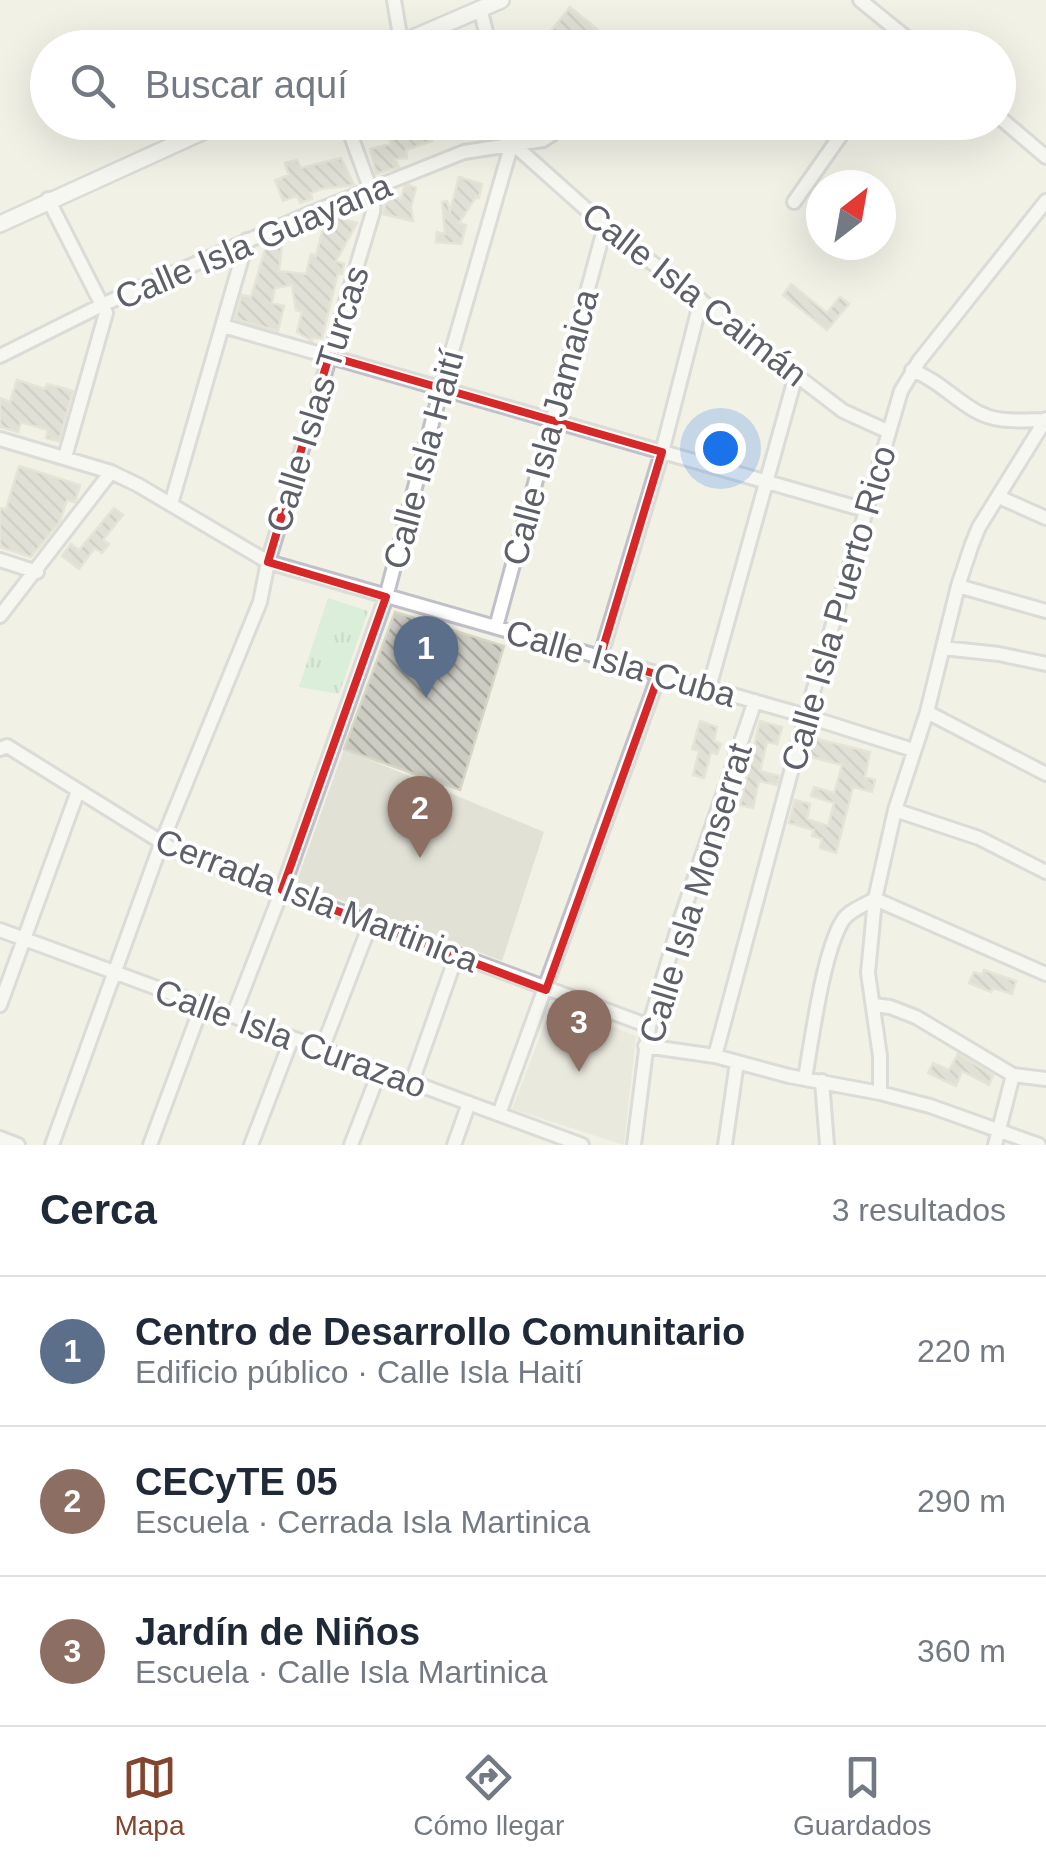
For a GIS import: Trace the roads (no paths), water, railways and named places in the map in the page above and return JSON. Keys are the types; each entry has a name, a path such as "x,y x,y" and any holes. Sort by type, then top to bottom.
{"street":[{"path":"394,0 395,30"},
{"path":"430,30 501,0"},
{"path":"860,0 894,30"},
{"path":"480,8 486,30"},
{"path":"1016,131 1046,156"},
{"path":"0,224 183,140"},
{"name":"Calle Islas Turcas","path":"52,1145 161,844 260,602 268,562 374,208 353,140"},
{"name":"Calle Isla Haití","path":"233,1016 386,598 512,140"},
{"name":"Calle Isla Guayana","path":"0,356 246,240 464,152 543,140"},
{"path":"794,202 837,140"},
{"name":"Calle Isla Caimán","path":"512,143 605,226 796,375 844,410 888,431"},
{"path":"48,199 104,304 106,320 65,457"},
{"name":"Calle Isla Puerto Rico","path":"715,1056 888,431 912,370 1046,202"},
{"name":"Calle Isla Jamaica","path":"496,627 605,226"},
{"path":"172,504 246,240"},
{"path":"600,658 662,452 701,300"},
{"path":"223,326 865,510"},
{"path":"912,370 930,378 975,412 1005,421 1046,420"},
{"name":"Calle Isla Monserrat","path":"710,688 796,375"},
{"path":"880,1093 880,1056 868,973 875,899 895,810 926,712 958,586 979,526 1046,420"},
{"name":"Calle Isla Cuba","path":"0,439 111,472 268,562 913,750"},
{"path":"0,616 111,472"},
{"path":"999,497 1046,518"},
{"path":"0,560 37,572"},
{"path":"958,586 1046,612"},
{"path":"943,648 1046,664"},
{"path":"499,1114 659,675"},
{"name":"Calle Isla Monserrat","path":"634,1145 649,1026 680,921 755,702"},
{"path":"926,712 1046,774"},
{"name":"Cerrada Isla Martinica","path":"0,748 6,746 161,844 649,1026"},
{"path":"0,1005 78,790"},
{"path":"895,810 979,838 1046,872"},
{"path":"875,899 1046,974"},
{"path":"805,1078 822,986 841,922 875,899"},
{"path":"322,1049 371,922"},
{"name":"Calle Isla Curazao","path":"0,930 499,1114 550,1140 582,1145"},
{"path":"412,1082 457,954"},
{"path":"150,1145 202,1005"},
{"path":"873,1005 916,1017 1013,1075 1046,1079"},
{"path":"252,1145 292,1038"},
{"path":"646,1046 715,1056 880,1093 930,1106 997,1138 1039,1145"},
{"path":"726,1145 737,1062"},
{"path":"351,1145 380,1070"},
{"path":"997,1138 1013,1075"},
{"path":"822,1081 827,1145"},
{"path":"454,1145 470,1103"},
{"path":"0,1138 18,1145"}],"place":[{"name":"Centro de Desarrollo Comunitario","path":"426,698"},
{"name":"CECyTE 05","path":"420,858"},
{"name":"Jardín de Niños","path":"579,1072"}]}
